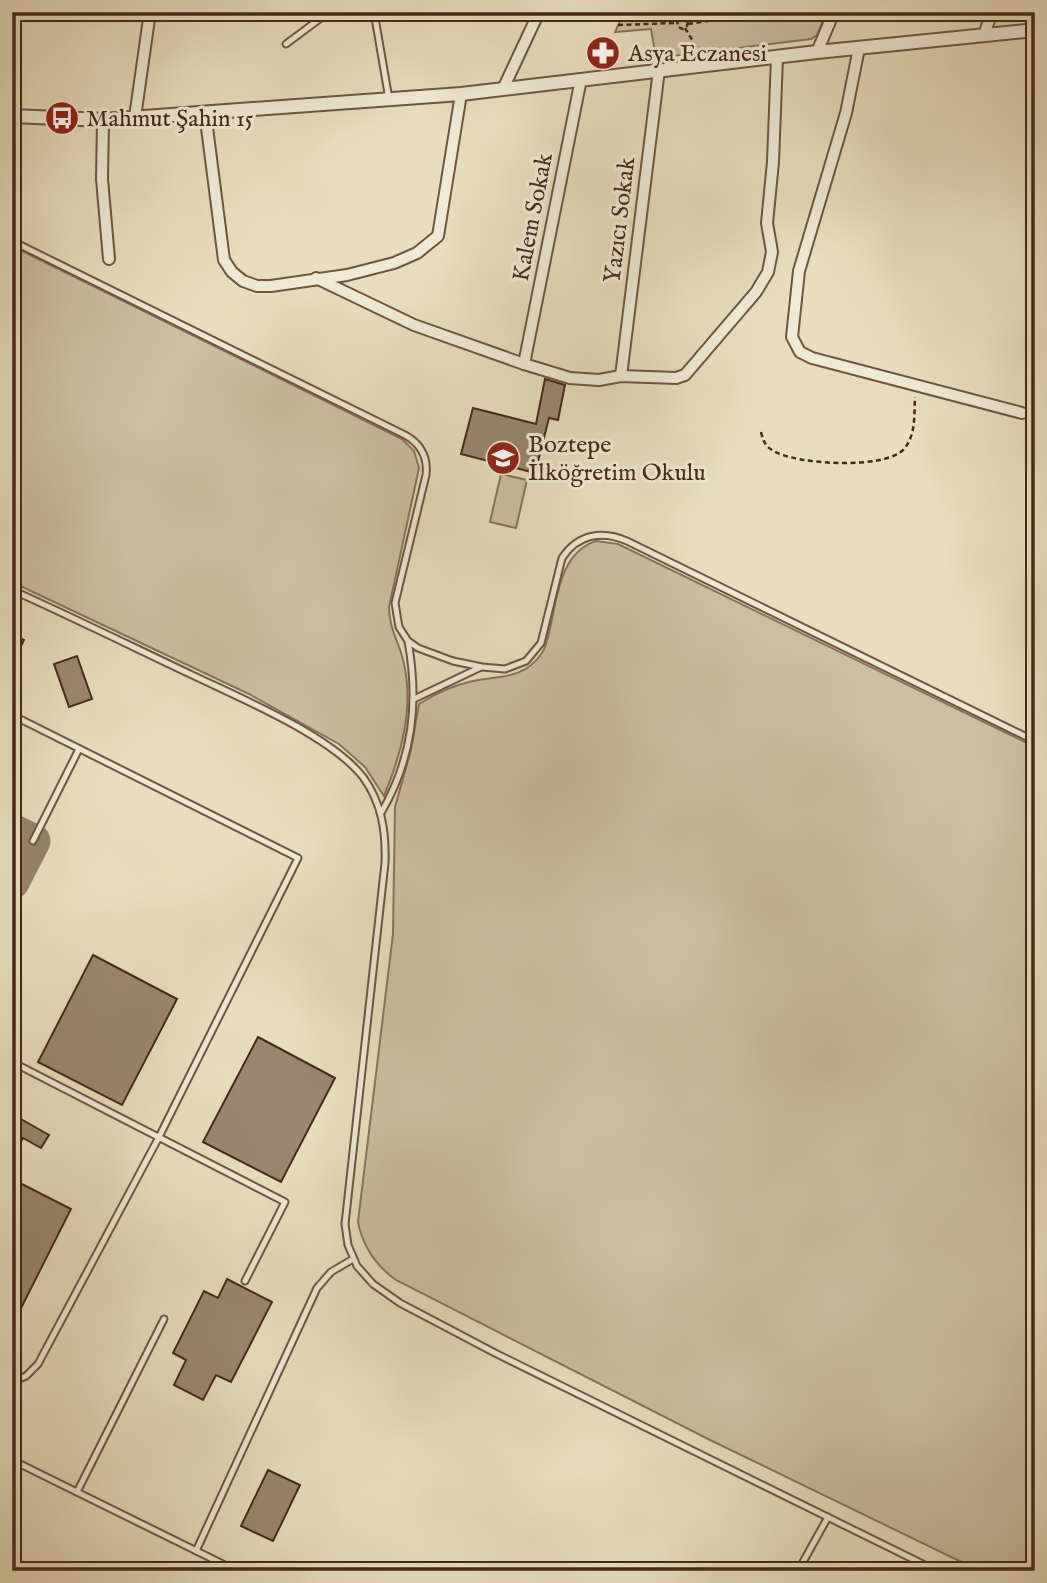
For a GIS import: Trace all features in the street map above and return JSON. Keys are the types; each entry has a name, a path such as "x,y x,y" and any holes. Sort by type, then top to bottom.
{"street":[{"path":"135,117 150,12"},
{"path":"503,89 538,12"},
{"path":"817,52 834,12"},
{"path":"984,35 992,12"},
{"path":"12,116 103,120 461,94 708,64 1035,30"},
{"path":"859,48 846,113 799,271 792,337 795,347 805,356 1021,413"},
{"path":"316,278 414,326 570,378 676,378 685,375 756,292 768,272 772,252 766,223 773,162 777,57"},
{"name":"Yazıcı Sokak","path":"621,376 659,70"},
{"name":"Kalem Sokak","path":"524,364 581,79"},
{"path":"205,112 222,254 228,266 243,281 257,286 271,286 347,275 394,263 417,253 438,236 461,94"},
{"path":"103,120 102,179 109,259"}],"lane":[{"path":"286,44 329,12"},
{"path":"374,12 389,99"},
{"path":"12,241 405,435 419,445 426,460 426,475 395,603 399,627 408,641 418,648 482,667 512,667 533,655 541,643 562,558 575,543 586,537 608,535 627,541 1035,741"},
{"path":"12,590 256,705 331,748 362,777 375,797 384,833 384,870 345,1224 353,1259 364,1276 400,1303 495,1353 937,1571"},
{"path":"381,813 404,760 414,699 408,641"},
{"path":"414,699 482,667"},
{"path":"12,715 298,858 159,1137 38,1364 26,1376 12,1382"},
{"path":"33,841 79,749"},
{"path":"12,1062 285,1202 245,1281"},
{"path":"196,1550 317,1289 331,1272 353,1259"},
{"path":"77,1492 164,1319"},
{"path":"12,1460 237,1571"},
{"path":"798,1571 828,1517"}],"path":[{"path":"673,12 679,28 769,12"},
{"path":"618,25 677,21 685,18 686,26 708,64"},
{"path":"761,432 764,442 771,450 805,459 860,463 895,457 905,449 913,434 915,384"}],"shaded area":[{"path":"624,12 827,12 817,35 811,39 656,58 651,29 615,32"},
{"path":"12,246 402,439 414,451 419,468 389,607 407,681 407,715 396,764 384,796 365,767 339,744 249,694 12,582"},
{"path":"501,474 527,480 516,528 490,522"},
{"path":"596,541 618,544 1035,747 1035,1571 980,1571 710,1440 396,1280 376,1262 363,1240 358,1222 393,934 395,807 411,750 419,704 456,686 518,673 535,662 545,646 567,567 584,547"}],"building":[{"path":"545,379 565,385 558,420 549,418 535,473 461,454 473,408 536,424"},
{"path":"12,634 24,640 12,664"},
{"path":"77,656 92,699 69,707 54,664"},
{"path":"93,955 177,999 122,1105 38,1062"},
{"path":"258,1037 335,1078 281,1182 203,1142"},
{"path":"12,1114 49,1135 41,1148 23,1138 12,1157"},
{"path":"12,1179 71,1209 21,1308 12,1303"},
{"path":"227,1279 272,1302 231,1382 216,1375 203,1400 174,1385 186,1360 173,1353 204,1291 218,1298"},
{"path":"268,1470 300,1485 273,1541 241,1526"}],"taxiway":[{"path":"12,831 33,841 12,882"}],"place":[{"name":"Asya Eczanesi","path":"603,53"},
{"name":"Mahmut Şahin 15","path":"62,118"},
{"name":"Boztepe İlköğretim Okulu","path":"503,458"}]}
